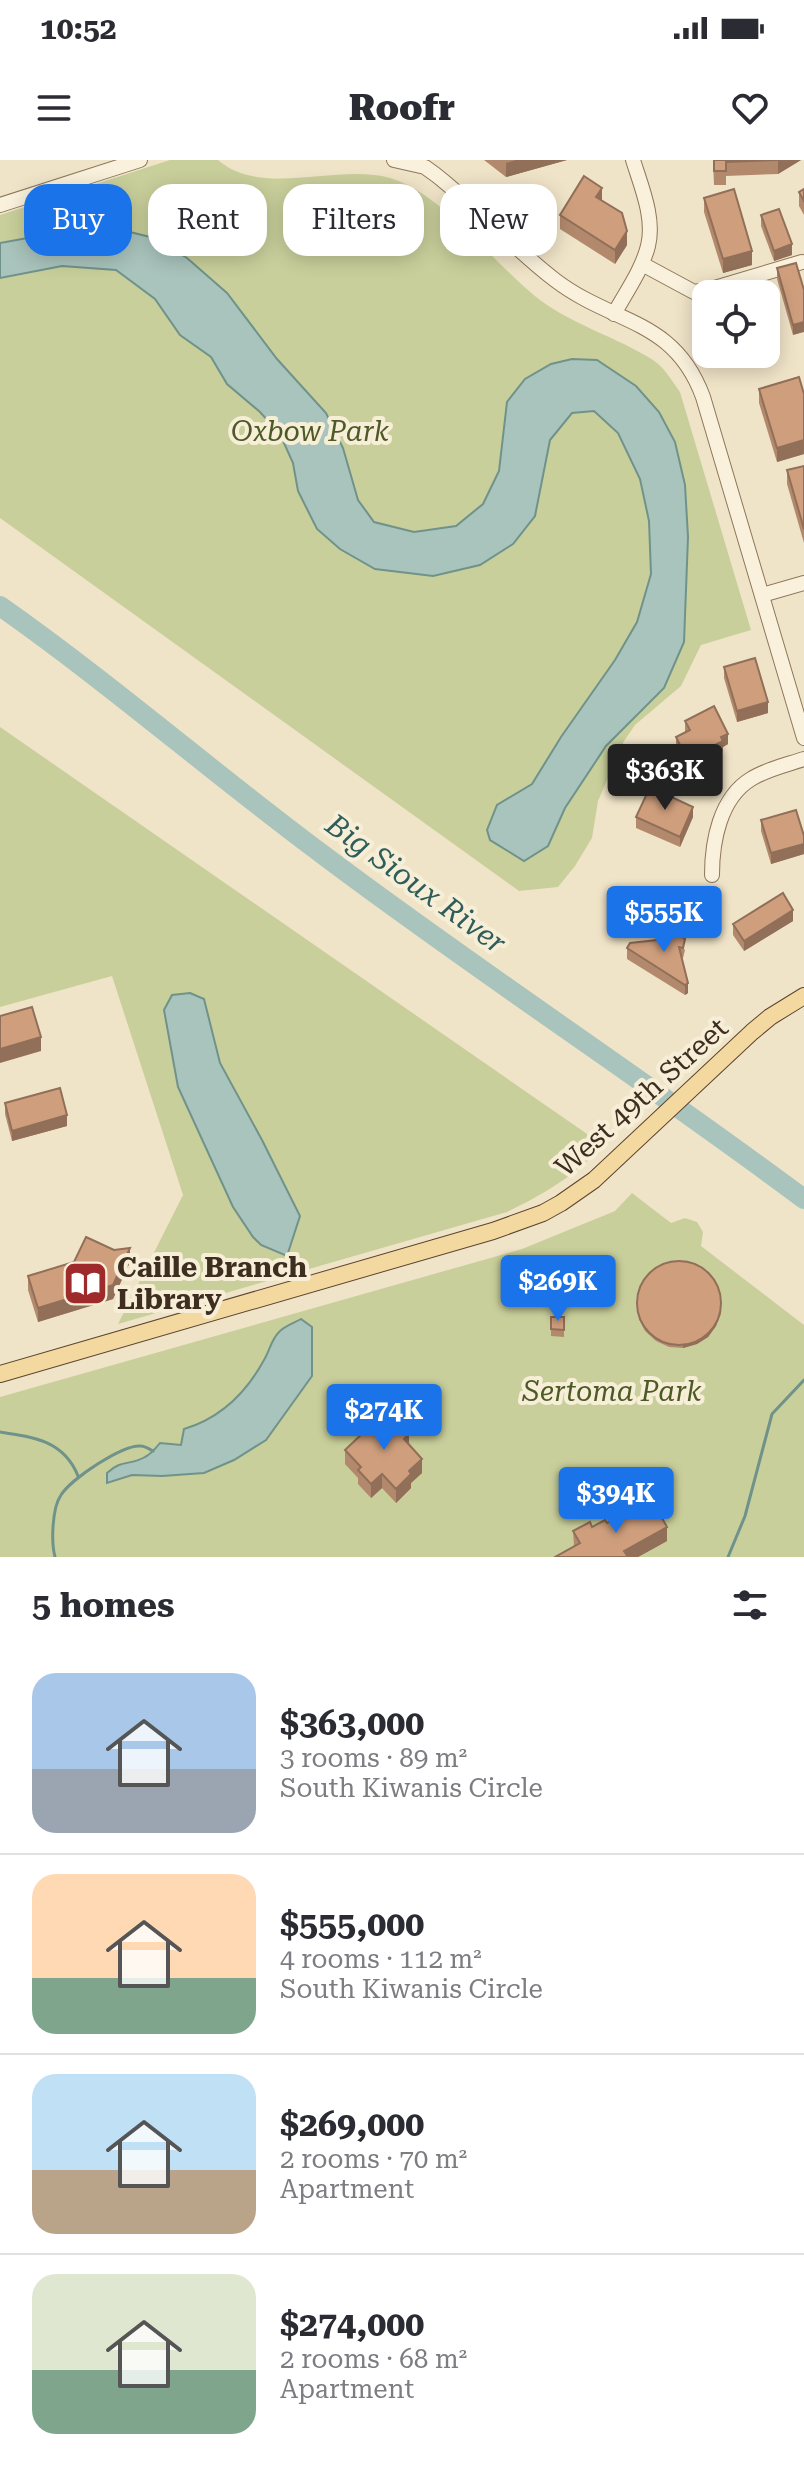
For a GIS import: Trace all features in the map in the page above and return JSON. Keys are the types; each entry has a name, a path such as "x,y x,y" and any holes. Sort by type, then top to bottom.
{"main road":[{"name":"West 49th Street","path":"0,1374 523,1221 561,1203 594,1180 722,1058 770,1017 804,996"}],"street":[{"path":"0,205 140,160"},
{"path":"394,160 425,167 557,282 666,341 682,357 697,382 804,738"},
{"path":"614,314 649,245 647,205 633,160"},
{"path":"642,264 694,292 802,262"},
{"path":"762,595 804,583"},
{"path":"712,875 713,844 724,813 738,789 760,774 804,759"}],"green space":[{"name":"Oxbow Park","path":"170,160 218,160 236,171 256,177 369,174 390,178 405,184 283,184 283,256 424,256 424,196 440,207 440,256 492,256 540,300 653,360 680,392 751,630 701,645 681,686 635,725 624,741 598,801 592,838 558,887 519,891 0,518 0,215 24,207 24,256 132,256 132,184 96,184"},
{"path":"0,727 603,1145 582,1166 558,1183 507,1212 118,1324 183,1195 112,976 0,1007"},
{"name":"Sertoma Park","path":"632,1193 671,1223 685,1218 697,1222 703,1232 701,1246 804,1325 804,1557 0,1557 0,1397 522,1249 615,1211"}],"water":[{"path":"132,232 148,236 148,256 187,258 227,293 277,359 326,413 343,448 358,500 374,522 414,532 456,526 483,504 499,471 507,402 525,379 551,364 572,359 597,360 636,386 659,412 675,442 685,485 688,537 684,642 664,688 606,746 565,808 548,846 524,861 490,840 487,830 497,805 532,784 637,622 651,574 649,521 640,479 618,433 594,411 572,413 550,440 535,516 513,544 480,565 433,576 375,569 340,549 317,529 298,491 293,463 280,434 227,384 211,357 180,335 155,299 116,270 62,266 0,278 0,243 24,239 24,256 132,256"},
{"path":"190,993 204,999 220,1063 300,1216 287,1256 261,1245 233,1207 178,1087 164,1010 172,995"},
{"path":"301,1319 312,1327 312,1376 266,1440 234,1460 204,1473 132,1475 107,1483 107,1473 112,1469 145,1457 160,1443 181,1445 184,1429 210,1418 231,1403 257,1372 276,1335"}],"building":[{"path":"714,160 778,160 726,162 726,171 714,171"},
{"path":"584,176 602,188 596,197 622,213 627,231 615,250 560,215"},
{"path":"734,189 752,251 723,259 704,198"},
{"path":"779,209 792,244 774,251 761,215"},
{"path":"796,263 804,290 804,322 793,325 777,268"},
{"path":"799,377 804,394 804,440 777,448 759,389"},
{"path":"804,466 804,529 787,470"},
{"path":"755,658 768,702 737,711 724,667"},
{"path":"714,706 728,734 721,737 723,741 687,759 676,737 690,730 685,721"},
{"path":"650,787 693,807 680,837 636,817"},
{"path":"796,810 804,844 771,853 761,820"},
{"path":"783,893 793,910 744,941 733,924"},
{"path":"665,926 685,939 683,948 679,947 688,983 685,985 627,948 630,943 657,940"},
{"path":"32,1007 41,1037 0,1049 0,1016"},
{"path":"60,1088 67,1115 12,1131 5,1103"},
{"name":"Caille Branch Library","path":"86,1237 114,1250 130,1248 113,1285 38,1308 28,1276 74,1262"},
{"path":"679,1261 695,1264 709,1273 718,1287 721,1303 718,1319 709,1333 695,1342 679,1345 663,1342 649,1333 640,1319 637,1303 640,1287 649,1273 663,1264"},
{"path":"551,1317 564,1317 564,1330 551,1329"},
{"path":"387,1410 409,1434 404,1439 422,1459 396,1489 382,1474 371,1484 345,1450"},
{"path":"653,1502 667,1527 624,1551 628,1557 555,1557 580,1543 573,1531 590,1522 592,1527 605,1520 607,1523 615,1519 617,1522"}],"waterway":[{"name":"Big Sioux River","path":"0,606 382,898 804,1199"},
{"path":"728,1557 745,1516 772,1414 804,1380"},
{"path":"0,1432 36,1439 56,1448 65,1455 78,1476"},
{"path":"55,1557 54,1516 58,1501 67,1488 98,1464 122,1451 141,1446 153,1451"}],"place":[{"name":"Caille Branch Library","path":"86,1283"}]}
